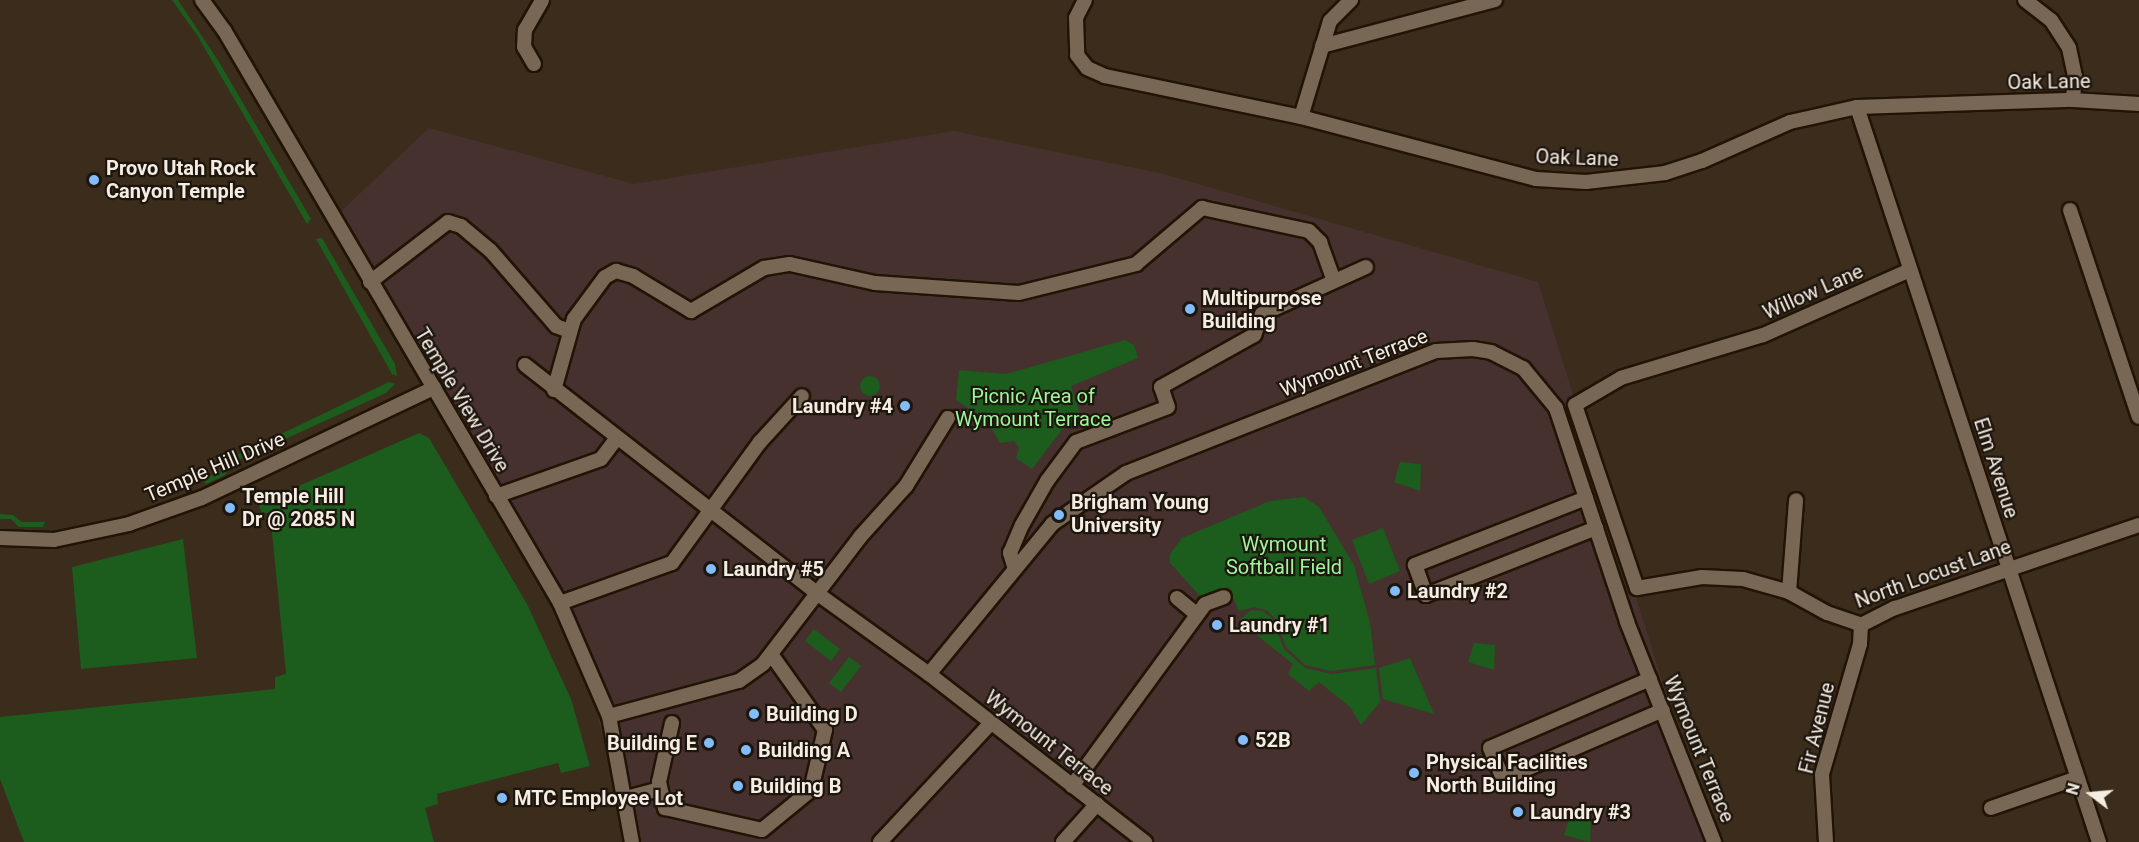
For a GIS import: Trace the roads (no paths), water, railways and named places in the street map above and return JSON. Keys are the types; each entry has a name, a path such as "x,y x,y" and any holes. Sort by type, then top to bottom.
{"street":[{"name":"Temple View Drive","path":"202,0 224,30 560,603 609,716 626,798 632,842"},
{"path":"534,64 524,47 525,30 542,0"},
{"name":"Oak Lane","path":"1085,0 1076,18 1074,36 1077,55 1087,68 1105,76 1301,117 1536,179 1587,182 1665,173 1790,122 1857,106 2073,100 2139,104"},
{"path":"1301,117 1330,21 1351,0"},
{"path":"1322,46 1495,0"},
{"path":"2025,0 2051,20 2069,48 2075,76 2073,100"},
{"name":"Elm Avenue","path":"1857,106 2099,842"},
{"path":"554,390 569,331 604,278 616,271 633,276 691,311 764,268 790,264 875,283 1019,293 1136,264 1202,208 1309,231 1320,242 1334,281"},
{"path":"2070,210 2139,417"},
{"path":"370,282 448,222 461,226 490,250 556,326 569,331"},
{"path":"1014,566 1010,553 1035,500 1082,438 1168,407 1161,387 1254,335 1262,314 1366,267"},
{"name":"Willow Lane","path":"1636,588 1575,405 1621,378 1648,368 1731,346 1910,270"},
{"name":"Wymount Terrace","path":"929,674 1014,566 1052,524 1126,473 1436,351 1454,348 1491,352 1535,379 1556,408 1650,679 1714,842"},
{"name":"Wymount Terrace","path":"525,365 554,390 818,594 929,674 1145,842"},
{"name":"Temple Hill Drive","path":"0,538 54,540 129,524 202,498 434,388"},
{"path":"560,603 672,563 760,442 802,396"},
{"path":"609,716 739,681 771,654 906,486 948,418"},
{"path":"496,496 601,459 616,438"},
{"path":"1586,498 1415,565 1426,595 1596,528"},
{"path":"1789,592 1796,500"},
{"name":"North Locust Lane","path":"1636,588 1683,579 1721,577 1789,592 1827,614 1861,625 1895,608 2008,567 2139,525"},
{"path":"1072,786 1192,628 1197,615 1206,604 1224,597"},
{"path":"1177,598 1197,615"},
{"name":"Fir Avenue","path":"1826,842 1822,774 1860,644 1861,625"},
{"path":"672,723 660,789 665,808 673,813 762,830 811,790 825,730 771,654"},
{"path":"1650,679 1490,748 1503,779 1663,710"},
{"path":"880,842 991,723"},
{"path":"1991,808 2077,778"},
{"path":"626,798 660,789"},
{"path":"1063,842 1096,804"}],"place":[{"name":"Provo Utah Rock Canyon Temple","path":"94,180"},
{"name":"Multipurpose Building","path":"1190,309"},
{"name":"Laundry #4","path":"905,406"},
{"name":"Temple Hill Dr @ 2085 N","path":"230,508"},
{"name":"Brigham Young University","path":"1059,515"},
{"name":"Laundry #5","path":"711,569"},
{"name":"Laundry #2","path":"1395,591"},
{"name":"Laundry #1","path":"1217,625"},
{"name":"Building D","path":"754,714"},
{"name":"52B","path":"1243,740"},
{"name":"Building E","path":"709,743"},
{"name":"Building A","path":"746,750"},
{"name":"Physical Facilities North Building","path":"1414,773"},
{"name":"Building B","path":"738,786"},
{"name":"MTC Employee Lot","path":"502,798"},
{"name":"Laundry #3","path":"1518,812"}],"park label":[{"name":"Picnic Area of Wymount Terrace","path":"1033,408"},
{"name":"Wymount Softball Field","path":"1284,556"}]}
